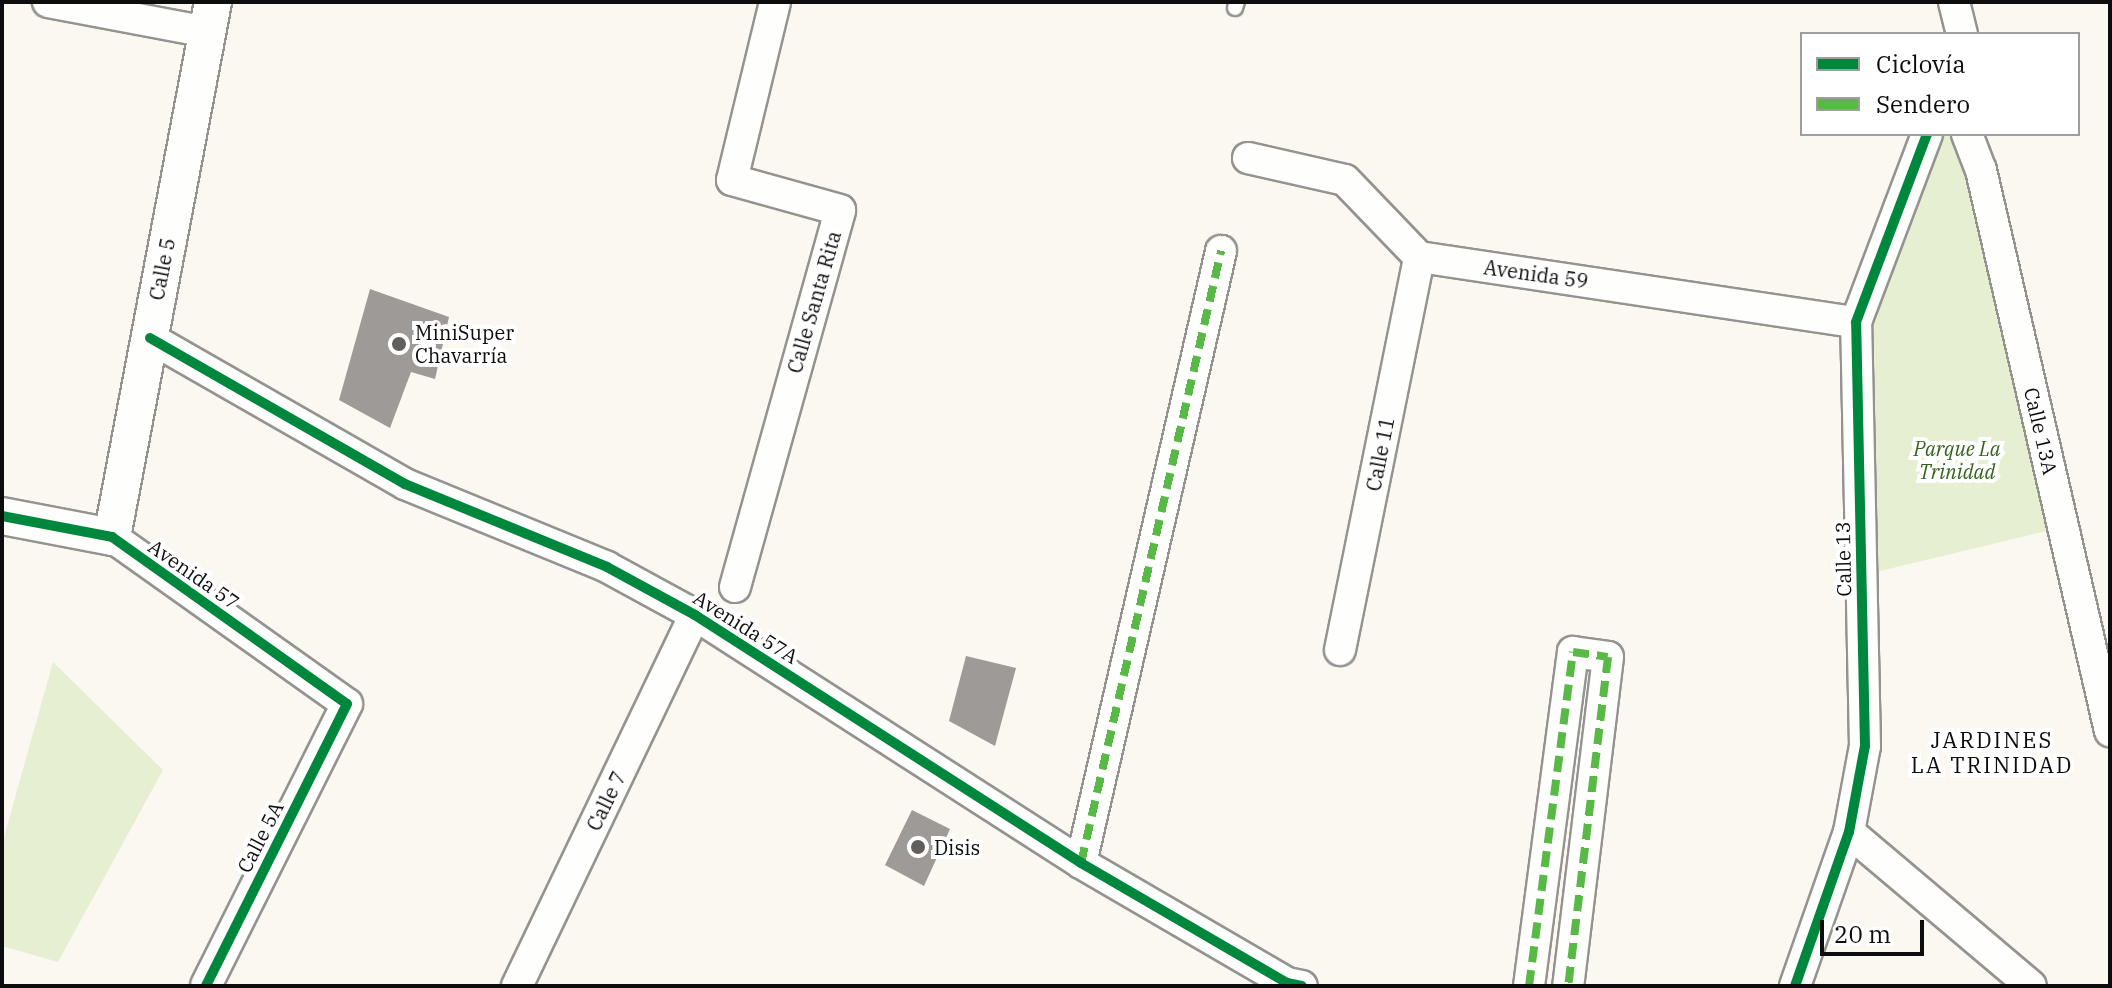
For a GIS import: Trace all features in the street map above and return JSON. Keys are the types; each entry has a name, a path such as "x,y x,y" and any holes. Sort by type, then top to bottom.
{"street":[{"path":"48,2 210,17"},
{"name":"Calle Santa Rita","path":"735,587 840,210 732,180 775,2"},
{"path":"1954,2 1962,32"},
{"name":"Calle 5","path":"112,537 210,17"},
{"name":"Calle 13","path":"1795,986 1849,832 1865,746 1856,322 1926,136"},
{"name":"Calle 13A","path":"1968,136 1981,170 2110,731"},
{"path":"1248,158 1345,180 1419,257"},
{"path":"1081,863 1221,251"},
{"name":"Avenida 59","path":"1419,257 1856,322"},
{"name":"Calle 11","path":"1340,650 1419,257"},
{"name":"Avenida 57A","path":"150,338 405,484 607,567 695,615 1081,863 1291,985"},
{"name":"Avenida 57","path":"2,516 112,537 347,704"},
{"name":"Calle 7","path":"517,986 695,615"},
{"path":"1529,986 1573,652 1608,657 1568,986"},
{"name":"Calle 5A","path":"206,986 347,704"},
{"path":"1849,832 2031,986"}],"green space":[{"name":"Parque La Trinidad","path":"1939,136 1956,136 2063,527 1872,573 1867,323"},
{"path":"53,662 163,770 58,962 2,946 2,844"}],"building":[{"name":"MiniSuper Chavarría","path":"370,289 449,317 435,379 411,372 390,428 339,400"},
{"path":"966,656 1016,668 995,746 949,721"},
{"name":"Disis","path":"912,810 950,829 924,886 885,865"}],"marked path":[{"path":"1081,863 1221,251"},
{"path":"1529,986 1573,652 1608,657 1568,986"}],"cycle path":[{"path":"1795,986 1849,832 1865,746 1856,322 1926,136"},
{"path":"150,338 405,484 607,567 695,615 1081,863 1287,983 1302,986"},
{"path":"2,516 112,537 347,704 206,986"}],"place":[{"name":"MiniSuper Chavarría","path":"399,344"},
{"name":"Disis","path":"918,847"}],"district":[{"name":"JARDINES LA TRINIDAD","path":"1992,752"}]}
